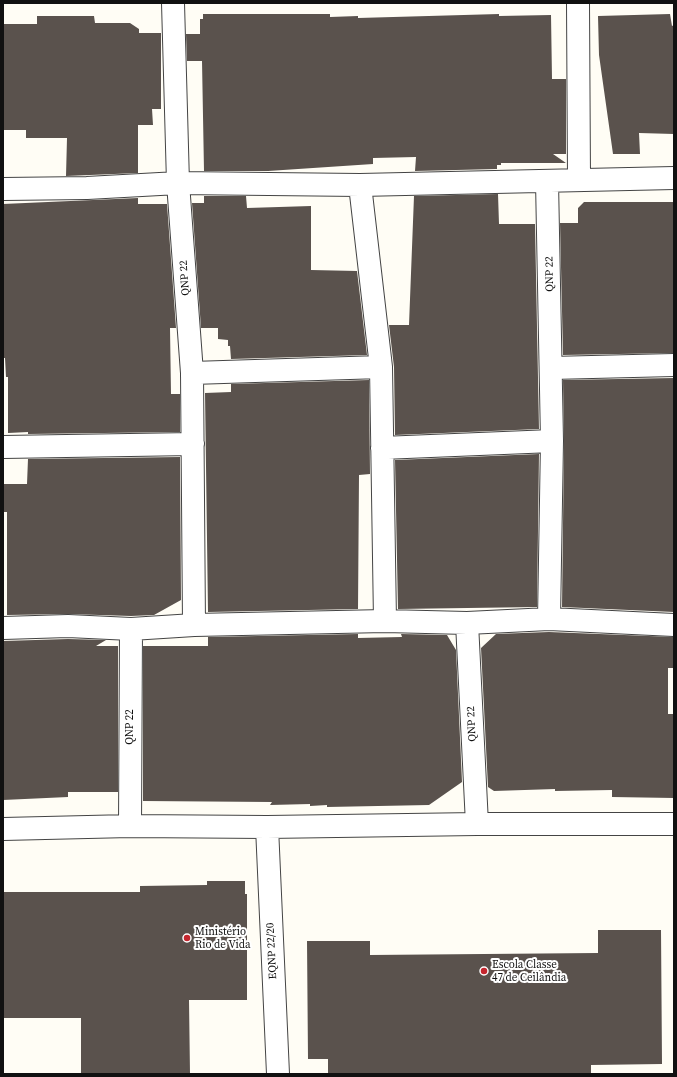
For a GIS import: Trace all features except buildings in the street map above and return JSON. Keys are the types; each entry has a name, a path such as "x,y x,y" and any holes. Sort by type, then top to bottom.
{"street":[{"name":"QNP 22","path":"173,3 178,183 192,372 194,625"},
{"path":"578,3 579,179"},
{"path":"3,189 87,188 178,183 360,185 674,178"},
{"name":"QNP 22","path":"547,181 552,442 549,619"},
{"path":"360,185 381,367 385,621"},
{"path":"551,368 674,365"},
{"path":"192,372 381,367"},
{"path":"382,448 552,442"},
{"path":"3,447 193,444"},
{"path":"3,628 68,626 130,629 194,625 385,621 467,623 549,619 674,625"},
{"name":"QNP 22","path":"467,623 477,824"},
{"name":"QNP 22","path":"130,629 130,826"},
{"path":"3,829 130,826 267,827 477,824 674,824"},
{"name":"EQNP 22/20","path":"267,827 278,1074"}],"place":[{"name":"Ministério Rio de Vida","path":"187,938"},
{"name":"Escola Classe 47 de Ceilândia","path":"484,971"}]}
